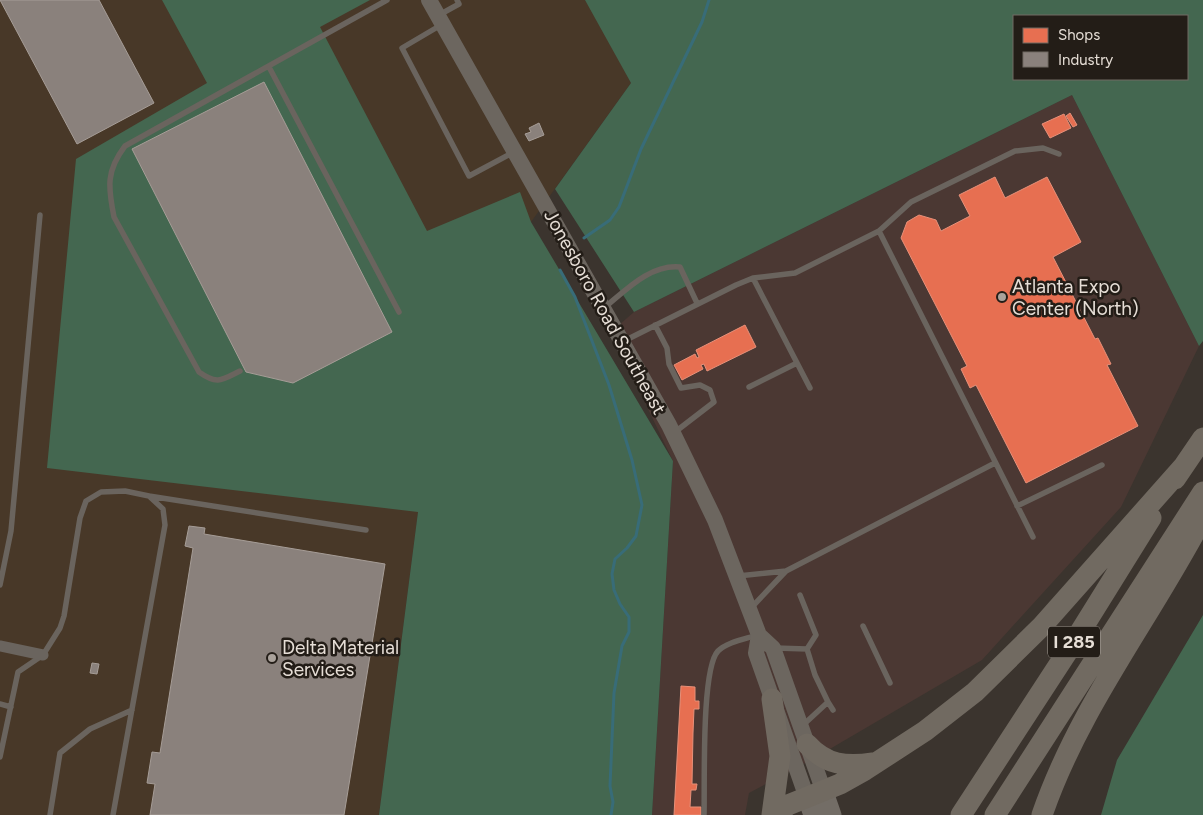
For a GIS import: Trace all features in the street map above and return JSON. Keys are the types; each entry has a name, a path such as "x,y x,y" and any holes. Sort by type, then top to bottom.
{"highway":[{"name":"I 285","path":"961,815 1078,636 1203,438"},
{"path":"774,815 788,805 814,801 854,777 925,731 995,674 1048,620 1183,467"},
{"name":"I 285","path":"995,815 1203,492"},
{"path":"1042,815 1060,768 1087,714 1181,559 1203,517"},
{"path":"772,699 780,756 774,815"},
{"path":"804,735 815,752 833,763 846,766 876,762"}],"main road":[{"name":"Jonesboro Road Southeast","path":"429,0 623,341 673,434 715,520 759,635 773,648 804,735 814,801"},
{"name":"Jonesboro Road Southeast","path":"759,635 756,653 772,699 814,801 832,815"}],"street":[{"path":"0,646 43,655"}],"lane":[{"path":"240,371 219,381 209,379 199,372 114,217 110,195 110,175 115,159 126,146 387,0"},
{"path":"457,0 458,4 440,20 402,48 469,176 514,151"},
{"path":"268,67 399,312"},
{"path":"623,341 753,278 795,273 879,231 911,202 1015,151 1044,148 1060,154"},
{"path":"0,585 11,531 40,215"},
{"path":"879,231 1033,537"},
{"path":"604,308 642,278 672,266 680,267 697,304"},
{"path":"753,278 810,388"},
{"path":"655,325 667,348 669,364 682,388 700,385 710,390 714,402 673,434"},
{"path":"749,387 797,363"},
{"path":"749,609 786,571 996,464"},
{"path":"1017,506 1102,465"},
{"path":"0,757 18,672 43,655 56,638 64,616 80,518 86,501 101,492 125,491 366,530"},
{"path":"113,815 165,526 163,509 149,496"},
{"path":"736,576 786,571"},
{"path":"800,595 810,616 816,636 807,649"},
{"path":"863,626 890,683"},
{"path":"704,815 707,689 710,668 714,657 723,647 759,635"},
{"path":"773,648 807,649"},
{"path":"807,649 815,675 833,710"},
{"path":"804,735 828,702"},
{"path":"0,704 11,707"},
{"path":"50,815 60,753 90,729 132,710"}],"shaded area":[{"path":"0,0 588,0 631,83 531,222 418,512 379,815 0,815"},
{"path":"1072,95 1199,346 1121,507 982,660 811,760 749,793 745,815 652,815 673,461 611,332 634,312"}],"green space":[{"path":"162,0 370,0 320,27 427,231 520,192 531,222 673,461 652,815 379,815 418,512 47,468 76,159 207,83"},
{"path":"585,0 1203,0 1203,341 1199,346 1072,95 634,312 555,189 631,83"},
{"path":"1203,615 1203,815 1101,815 1117,760"}],"building: Shops":[{"path":"1070,113 1077,125 1073,127 1066,116"},
{"path":"1064,114 1071,128 1050,138 1042,124"},
{"name":"Atlanta Expo Center (North)","path":"995,177 1005,198 1047,177 1081,242 1053,257 1095,339 1098,338 1111,364 1107,365 1138,426 1026,483 976,385 970,388 961,369 967,366 901,238 907,222 919,215 936,220 941,231 970,216 959,195"},
{"path":"745,325 756,347 707,371 704,364 701,365 703,369 682,380 674,365 695,354 697,358 699,357 696,350"},
{"path":"681,686 695,687 695,701 699,701 699,709 694,709 693,733 692,784 697,784 696,790 691,790 690,807 701,807 701,815 674,815"}],"building: Industry":[{"path":"0,0 99,0 154,103 77,144"},
{"path":"264,82 392,332 293,383 246,372 132,149"},
{"path":"539,123 544,135 529,141 525,134 531,132 529,128"},
{"name":"Delta Material Services","path":"189,526 205,528 204,534 385,564 344,815 150,815 155,784 147,783 152,752 160,753 193,548 185,546"},
{"path":"92,663 99,664 97,674 90,673"}],"waterway":[{"path":"584,238 610,220 619,207 641,149 702,22 709,0"},
{"path":"560,270 575,297 609,385 632,460 642,505 636,536 615,559 612,574 614,590 620,604 629,617 629,632 622,646 614,693 610,786 613,802 611,815"}],"place":[{"name":"Atlanta Expo Center (North)","path":"1002,297"},
{"name":"Delta Material Services","path":"272,658"}]}
